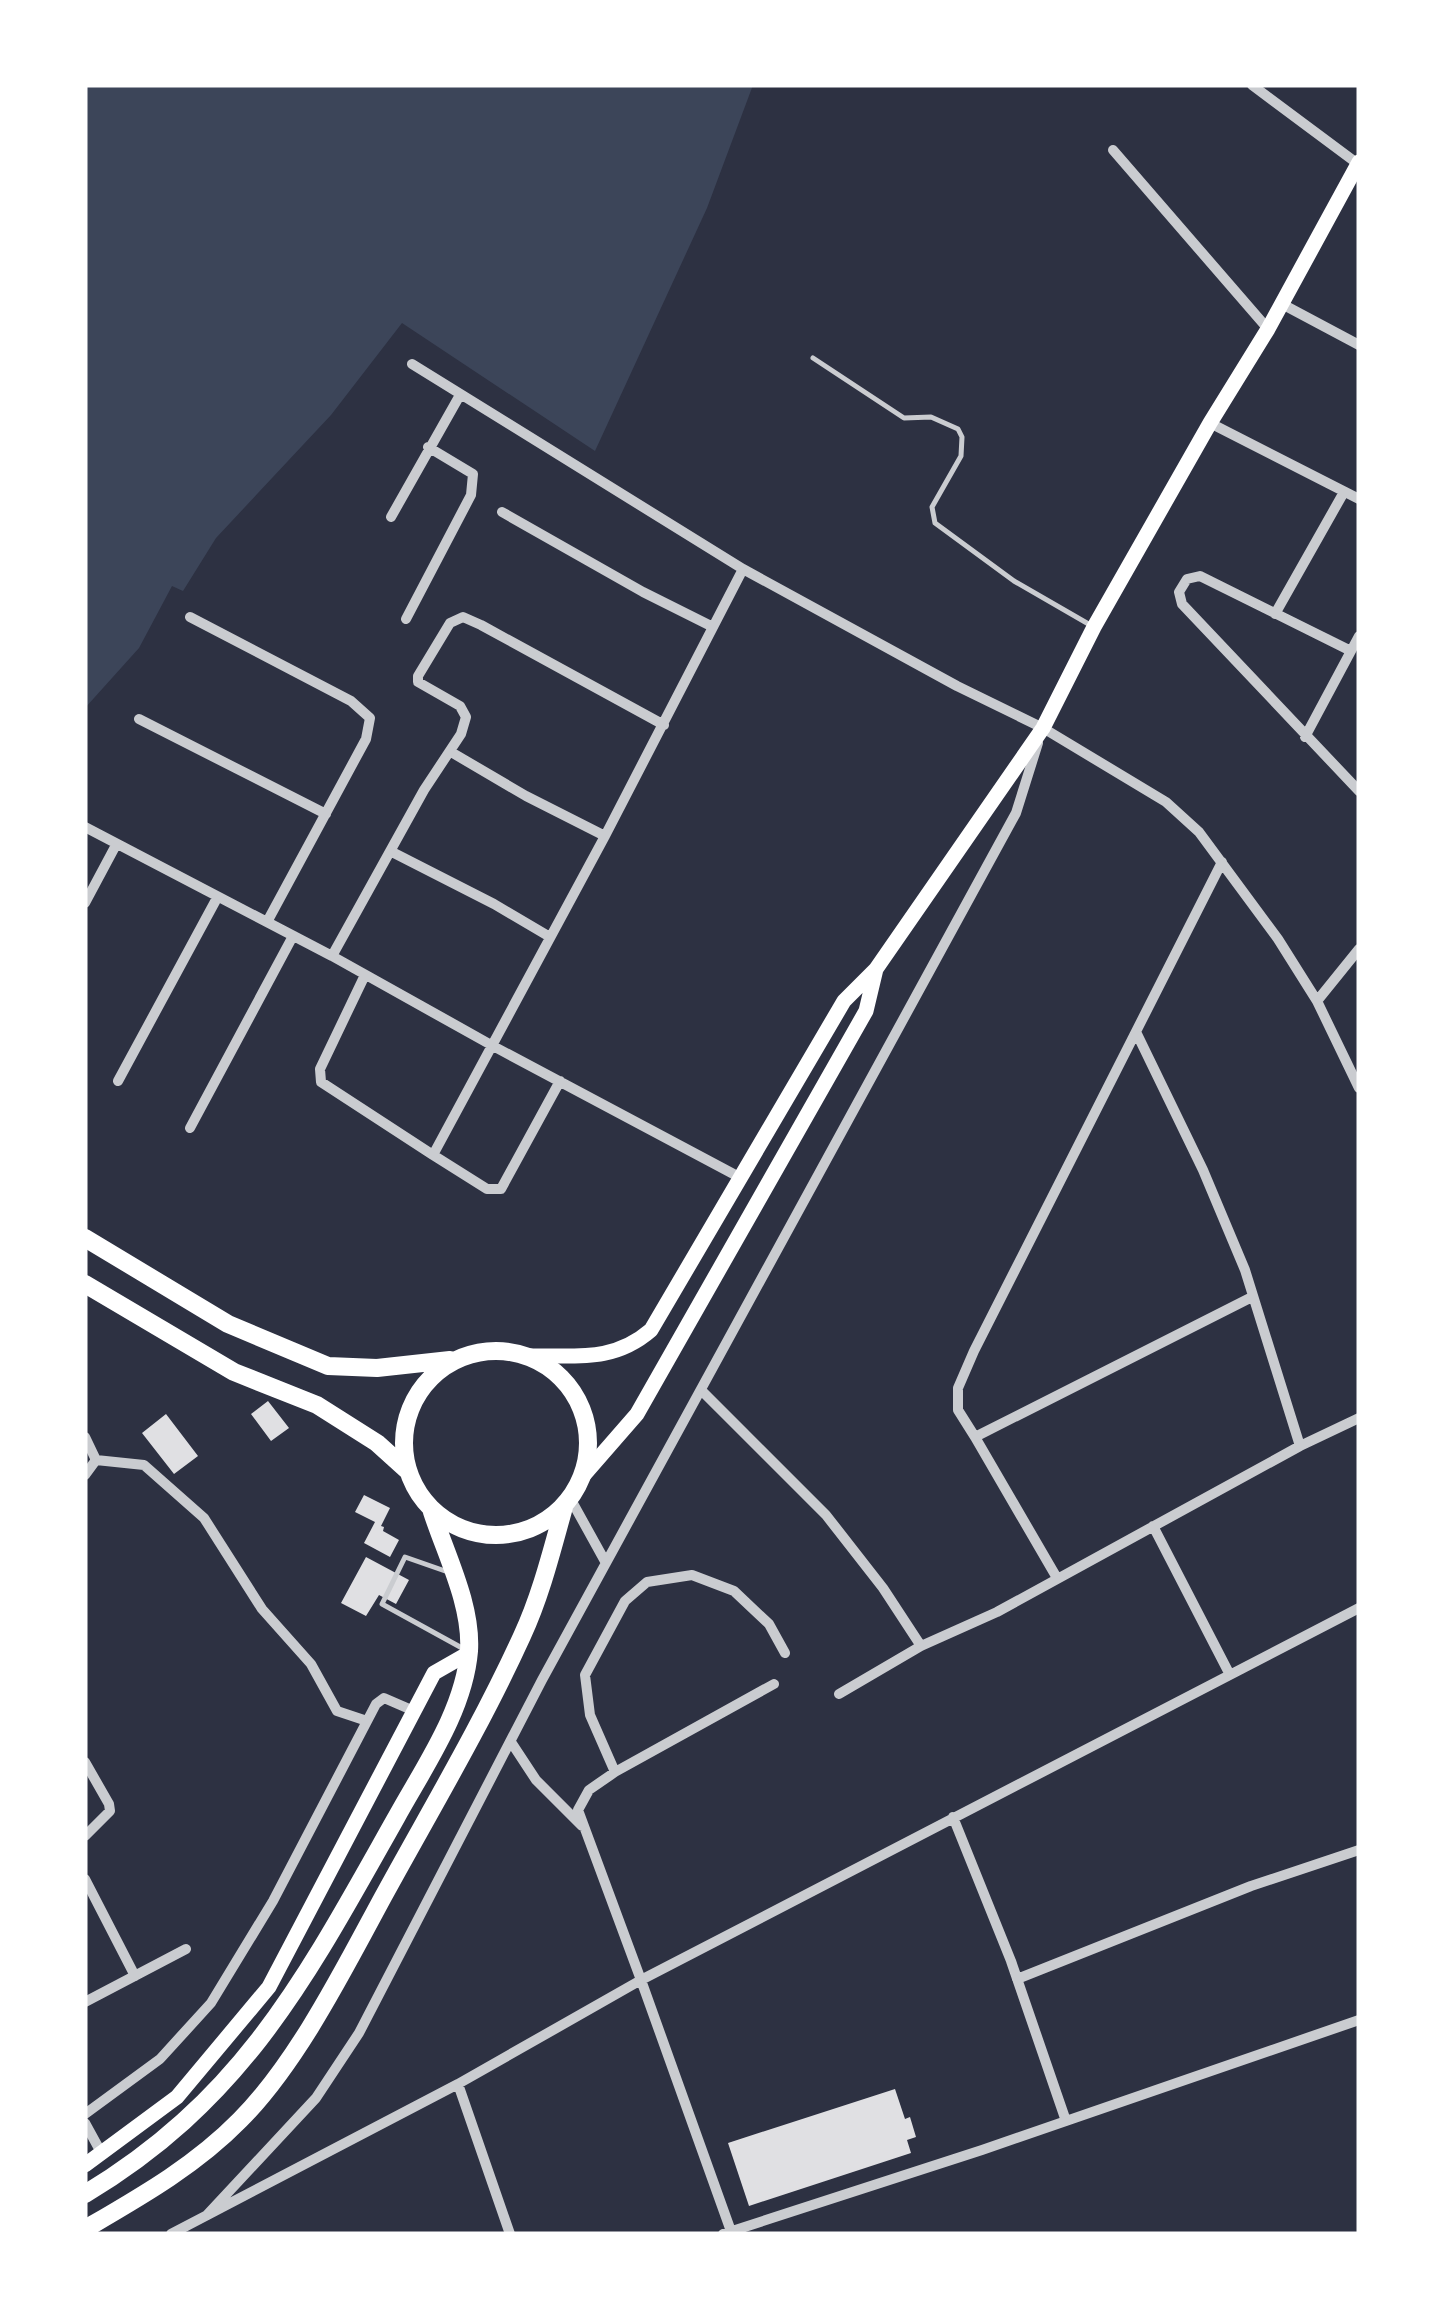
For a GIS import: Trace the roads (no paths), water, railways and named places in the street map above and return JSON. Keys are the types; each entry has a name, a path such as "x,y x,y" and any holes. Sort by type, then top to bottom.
{"highway":[{"path":"85,1238 228,1324 328,1366 377,1368 456,1359 491,1350 527,1356 561,1376 582,1402 592,1440 583,1476 567,1502 523,1635 355,1948 289,2058 240,2120 205,2152 162,2184 85,2229"},
{"path":"85,1284 234,1372 317,1405 377,1443 408,1472"},
{"path":"85,2194 169,2136 215,2094 266,2032 331,1933 458,1699 468,1653 468,1623 432,1512 411,1482 402,1447 408,1411 426,1380 456,1359"},
{"path":"432,1512 464,1529 500,1536 535,1528 567,1502"}],"main road":[{"path":"527,1356 614,1354 635,1344 651,1330 844,1000 876,970 1043,728 1094,627 1210,423 1353,185 1358,163"},
{"path":"583,1476 637,1414 673,1353 866,1011 876,970"},
{"path":"85,2165 177,2097 269,1987 434,1673 468,1653"}],"street":[{"path":"1252,85 1358,163"},
{"path":"1113,150 1268,330"},
{"path":"1282,304 1359,345"},
{"path":"412,364 743,570 1043,728 1166,802 1199,832 1278,939 1317,1002 1359,1088"},
{"path":"391,517 460,395"},
{"path":"1210,423 1359,500"},
{"path":"406,619 471,495 473,474 428,447"},
{"path":"1276,614 1344,492"},
{"path":"502,512 714,627"},
{"path":"432,1154 606,836 743,570"},
{"path":"1351,651 1200,576 1187,579 1179,592 1182,604 1359,791"},
{"path":"190,616 351,701 370,718 366,739 267,922"},
{"path":"332,956 424,790 451,752 466,717 460,706 420,686 418,676 450,623 464,617 664,726"},
{"path":"1305,737 1359,636"},
{"path":"139,719 326,814"},
{"path":"207,2216 316,2098 358,2034 606,1563 1016,813 1043,728"},
{"path":"451,752 606,836"},
{"path":"85,828 332,956 741,1178"},
{"path":"85,903 116,845"},
{"path":"392,852 550,937"},
{"path":"1057,1578 958,1410 958,1388 1009,1279 1222,862"},
{"path":"118,1082 217,898"},
{"path":"190,1128 292,936"},
{"path":"1317,1002 1359,949"},
{"path":"365,975 320,1069 321,1082 487,1189 501,1188 560,1081"},
{"path":"1136,1034 1203,1170 1245,1270 1300,1446"},
{"path":"975,1437 1252,1297"},
{"path":"702,1391 826,1515 921,1646"},
{"path":"839,1694 921,1646 996,1612 1300,1446 1359,1418"},
{"path":"85,1437 96,1460"},
{"path":"85,1475 96,1460"},
{"path":"96,1460 144,1464 204,1518 262,1609 311,1664 337,1711 367,1721"},
{"path":"567,1502 606,1563"},
{"path":"1153,1526 1229,1673"},
{"path":"615,1772 590,1715 585,1675 625,1602 646,1582 692,1575 734,1591 769,1624 785,1653"},
{"path":"171,2234 953,1817 1229,1673 1358,1612"},
{"path":"774,1684 615,1772 589,1790 578,1810 642,1980 729,2233 1359,2020"},
{"path":"85,2114 160,2059 211,2002 273,1901 376,1704 384,1698 414,1712"},
{"path":"510,1742 536,1780 582,1827"},
{"path":"85,1762 110,1810 85,1836"},
{"path":"953,1817 1017,1980 1066,2121"},
{"path":"1017,1980 1251,1886 1359,1850"},
{"path":"85,1878 135,1976"},
{"path":"85,2002 186,1949"},
{"path":"458,2084 510,2234"},
{"path":"85,2122 102,2154"}],"lane":[{"path":"814,358 904,418 931,417 958,429 962,437 960,456 932,507 935,523 1014,581 1094,627"},
{"path":"453,1574 405,1557 382,1604 468,1653"}]}
